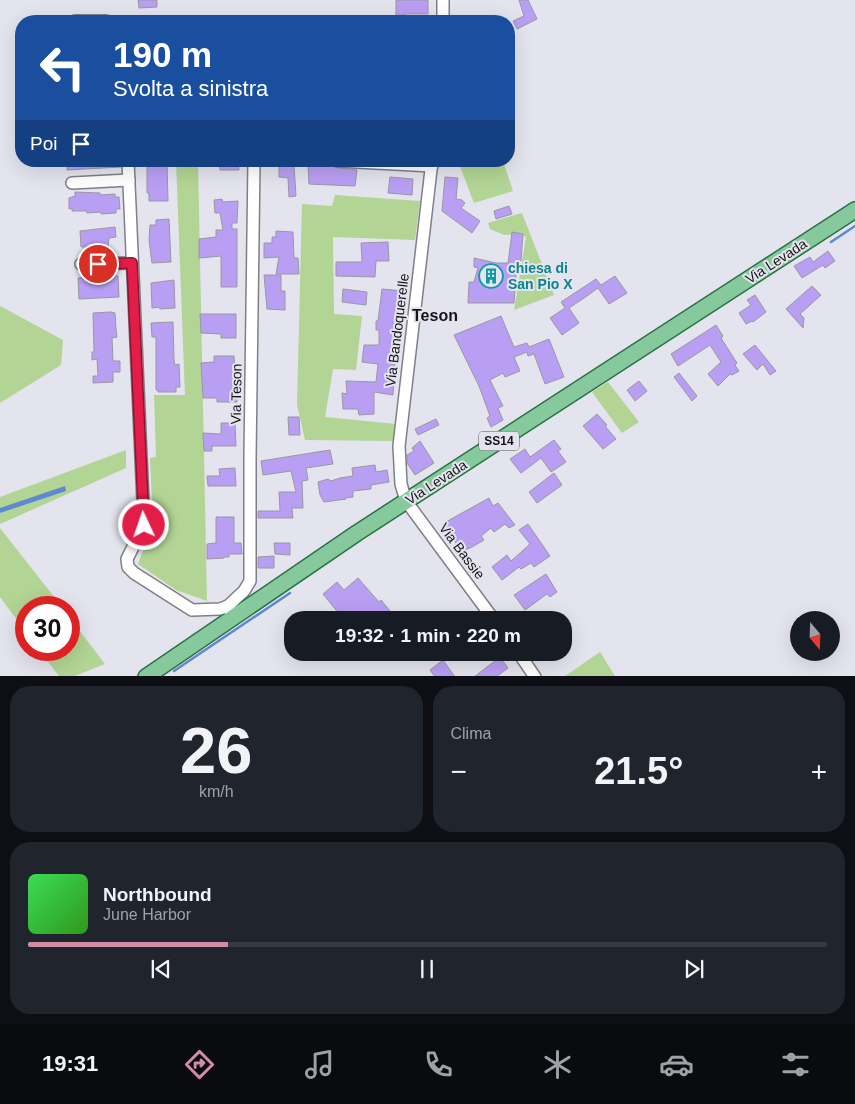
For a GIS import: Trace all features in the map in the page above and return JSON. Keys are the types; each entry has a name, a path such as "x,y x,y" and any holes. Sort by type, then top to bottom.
{"main road":[{"name":"Via Levada","path":"146,676 231,611 406,501 855,210"}],"street":[{"path":"443,0 443,15"},
{"path":"128,167 144,525 127,559 128,567 192,610 220,609 231,611"},
{"name":"Via Teson","path":"231,611 250,581 254,167"},
{"name":"Via Bandoquerelle","path":"406,501 401,484 399,446 432,167"},
{"path":"72,183 129,180"},
{"path":"81,264 132,263"},
{"name":"Via Bassie","path":"406,501 487,611"},
{"path":"524,661 535,676"}],"green space":[{"path":"176,167 198,167 207,601 176,590 138,564 153,525 150,458 156,457 154,395 185,395"},
{"path":"460,167 505,167 513,191 474,203"},
{"path":"335,195 420,201 415,240 333,237 334,314 362,316 356,370 333,369 325,417 395,424 393,441 305,440 297,405 302,204 332,206"},
{"path":"522,213 554,295 514,310 526,237 519,234 504,235 490,229 488,223"},
{"path":"0,306 63,340 61,365 0,403"},
{"path":"608,382 639,422 622,433 592,392"},
{"path":"126,450 126,468 0,524 0,497"},
{"path":"0,528 53,596 15,596 15,617 0,597"},
{"path":"80,631 105,664 75,676 59,676 47,661 80,661"},
{"path":"600,652 615,676 565,676"}],"water":[{"path":"65,486 66,491 0,513 0,508"}],"building":[{"path":"138,0 157,0 157,7 139,8"},
{"path":"396,0 428,0 428,14 396,15"},
{"path":"519,0 528,0 537,19 517,29 515,20 524,16"},
{"path":"67,167 121,167 67,170"},
{"path":"147,167 167,167 168,201 149,201 149,193 147,193"},
{"path":"220,167 239,167 239,170 220,170"},
{"path":"279,167 294,167 296,196 289,197 288,178 279,177"},
{"path":"308,167 336,167 357,170 355,186 309,184"},
{"path":"390,177 413,179 412,195 388,193"},
{"path":"445,177 458,178 456,199 462,200 465,203 461,208 480,221 472,233 442,211"},
{"path":"75,192 100,193 100,195 115,194 115,197 119,197 120,209 116,209 116,213 101,214 101,212 72,211 72,208 69,209 69,198 75,196"},
{"path":"222,199 223,202 238,201 237,223 232,223 232,229 237,229 237,287 221,287 221,256 199,258 199,239 216,237 216,230 223,230 220,213 215,213 214,200"},
{"path":"509,206 512,214 496,219 494,211"},
{"path":"169,219 171,262 152,263 149,240 150,225 156,225 156,220"},
{"path":"115,227 116,237 109,238 108,246 81,247 80,231"},
{"path":"276,231 293,232 294,258 298,258 299,274 276,274 279,257 264,258 264,243 272,243 272,237 276,237"},
{"name":"chiesa di San Pio X","path":"512,232 523,234 521,261 517,260 514,303 468,303 469,282 474,282 478,268 474,267 474,258 496,263 508,263"},
{"path":"388,242 389,261 376,261 375,277 336,276 336,262 362,262 361,243"},
{"path":"828,251 835,261 825,268 823,265 802,278 794,266 810,257 813,262"},
{"path":"264,275 281,275 281,291 285,291 285,310 267,309"},
{"path":"118,276 119,297 79,299 78,278"},
{"path":"615,276 627,293 609,304 598,288 569,308 579,323 562,335 550,318 565,308 561,302 596,279 601,285"},
{"path":"174,280 175,308 152,308 151,283"},
{"path":"812,286 821,295 800,314 804,318 803,328 786,309"},
{"path":"343,289 367,292 366,305 342,302"},
{"path":"382,289 404,291 400,314 398,314 393,395 374,392 374,414 359,415 358,409 343,409 342,393 347,394 346,381 376,382 378,364 362,362 364,345 379,345 379,330 376,330 376,321 378,321"},
{"path":"755,295 766,312 753,322 746,324 739,313 751,305 747,300"},
{"path":"93,313 115,313 117,337 112,338 113,361 120,361 120,372 113,372 113,382 93,383 93,376 98,376 97,359 92,360 92,352 94,352"},
{"path":"200,314 236,314 236,338 221,338 221,334 201,333"},
{"path":"501,316 514,347 527,343 529,347 549,339 564,377 545,384 534,354 528,356 527,352 514,357 520,371 505,377 503,373 490,380 503,406 498,408 503,420 491,427 487,418 490,416 479,386 454,335"},
{"path":"173,322 174,360 175,365 179,364 180,387 176,387 176,392 158,392 156,390 156,337 152,337 151,323"},
{"path":"716,325 723,336 721,338 737,363 735,365 739,371 732,375 730,374 718,386 708,374 721,362 710,345 678,366 671,354"},
{"path":"755,345 776,371 770,375 763,364 757,370 743,354"},
{"path":"214,356 234,356 237,402 217,402 217,398 203,398 201,363 214,362"},
{"path":"679,373 697,396 692,401 674,377"},
{"path":"639,381 647,391 635,401 627,390"},
{"path":"597,414 616,439 603,449 583,426"},
{"path":"288,417 299,417 300,435 289,435"},
{"path":"436,419 439,425 418,435 415,429"},
{"path":"221,423 235,423 236,446 212,446 212,451 204,451 203,433 221,434"},
{"path":"554,440 561,449 558,451 566,462 551,472 541,458 521,473 510,459 525,449 530,457"},
{"path":"420,441 434,463 415,475 407,463 407,455 414,451 412,448"},
{"path":"330,450 333,464 306,468 308,480 302,481 303,508 292,508 293,518 258,518 258,511 280,511 279,492 296,492 291,471 263,475 261,461"},
{"path":"375,465 376,472 387,470 389,482 371,485 371,489 353,491 353,497 324,502 320,495 318,482 353,476 352,468"},
{"path":"235,468 236,486 208,486 207,476 220,476 219,469"},
{"path":"554,473 562,485 537,503 529,492"},
{"path":"489,498 493,506 498,503 515,525 509,528 505,524 494,532 491,528 481,536 484,540 461,552 444,523"},
{"path":"216,517 234,517 234,543 241,543 242,554 229,554 229,557 207,559 207,544 216,543"},
{"path":"528,524 550,556 534,567 531,563 521,569 519,567 502,580 492,567 507,555 511,561 530,544 519,530"},
{"path":"274,543 290,543 290,555 275,554"},
{"path":"274,556 274,568 258,568 258,557"},
{"path":"546,574 557,592 550,597 547,594 525,610 514,595"},
{"path":"358,578 379,602 381,600 390,611 337,611 323,594 337,582 344,590"},
{"path":"444,661 454,676 434,676 430,670"},
{"path":"495,661 503,661 508,668 497,676 475,676"}],"waterway":[{"path":"831,242 855,226"},
{"path":"174,671 290,593"}],"place":[{"name":"chiesa di San Pio X","path":"491,276"}],"district":[{"name":"Teson","path":"435,315"}],"route":[{"path":"98,264 132,263 144,525"}]}
